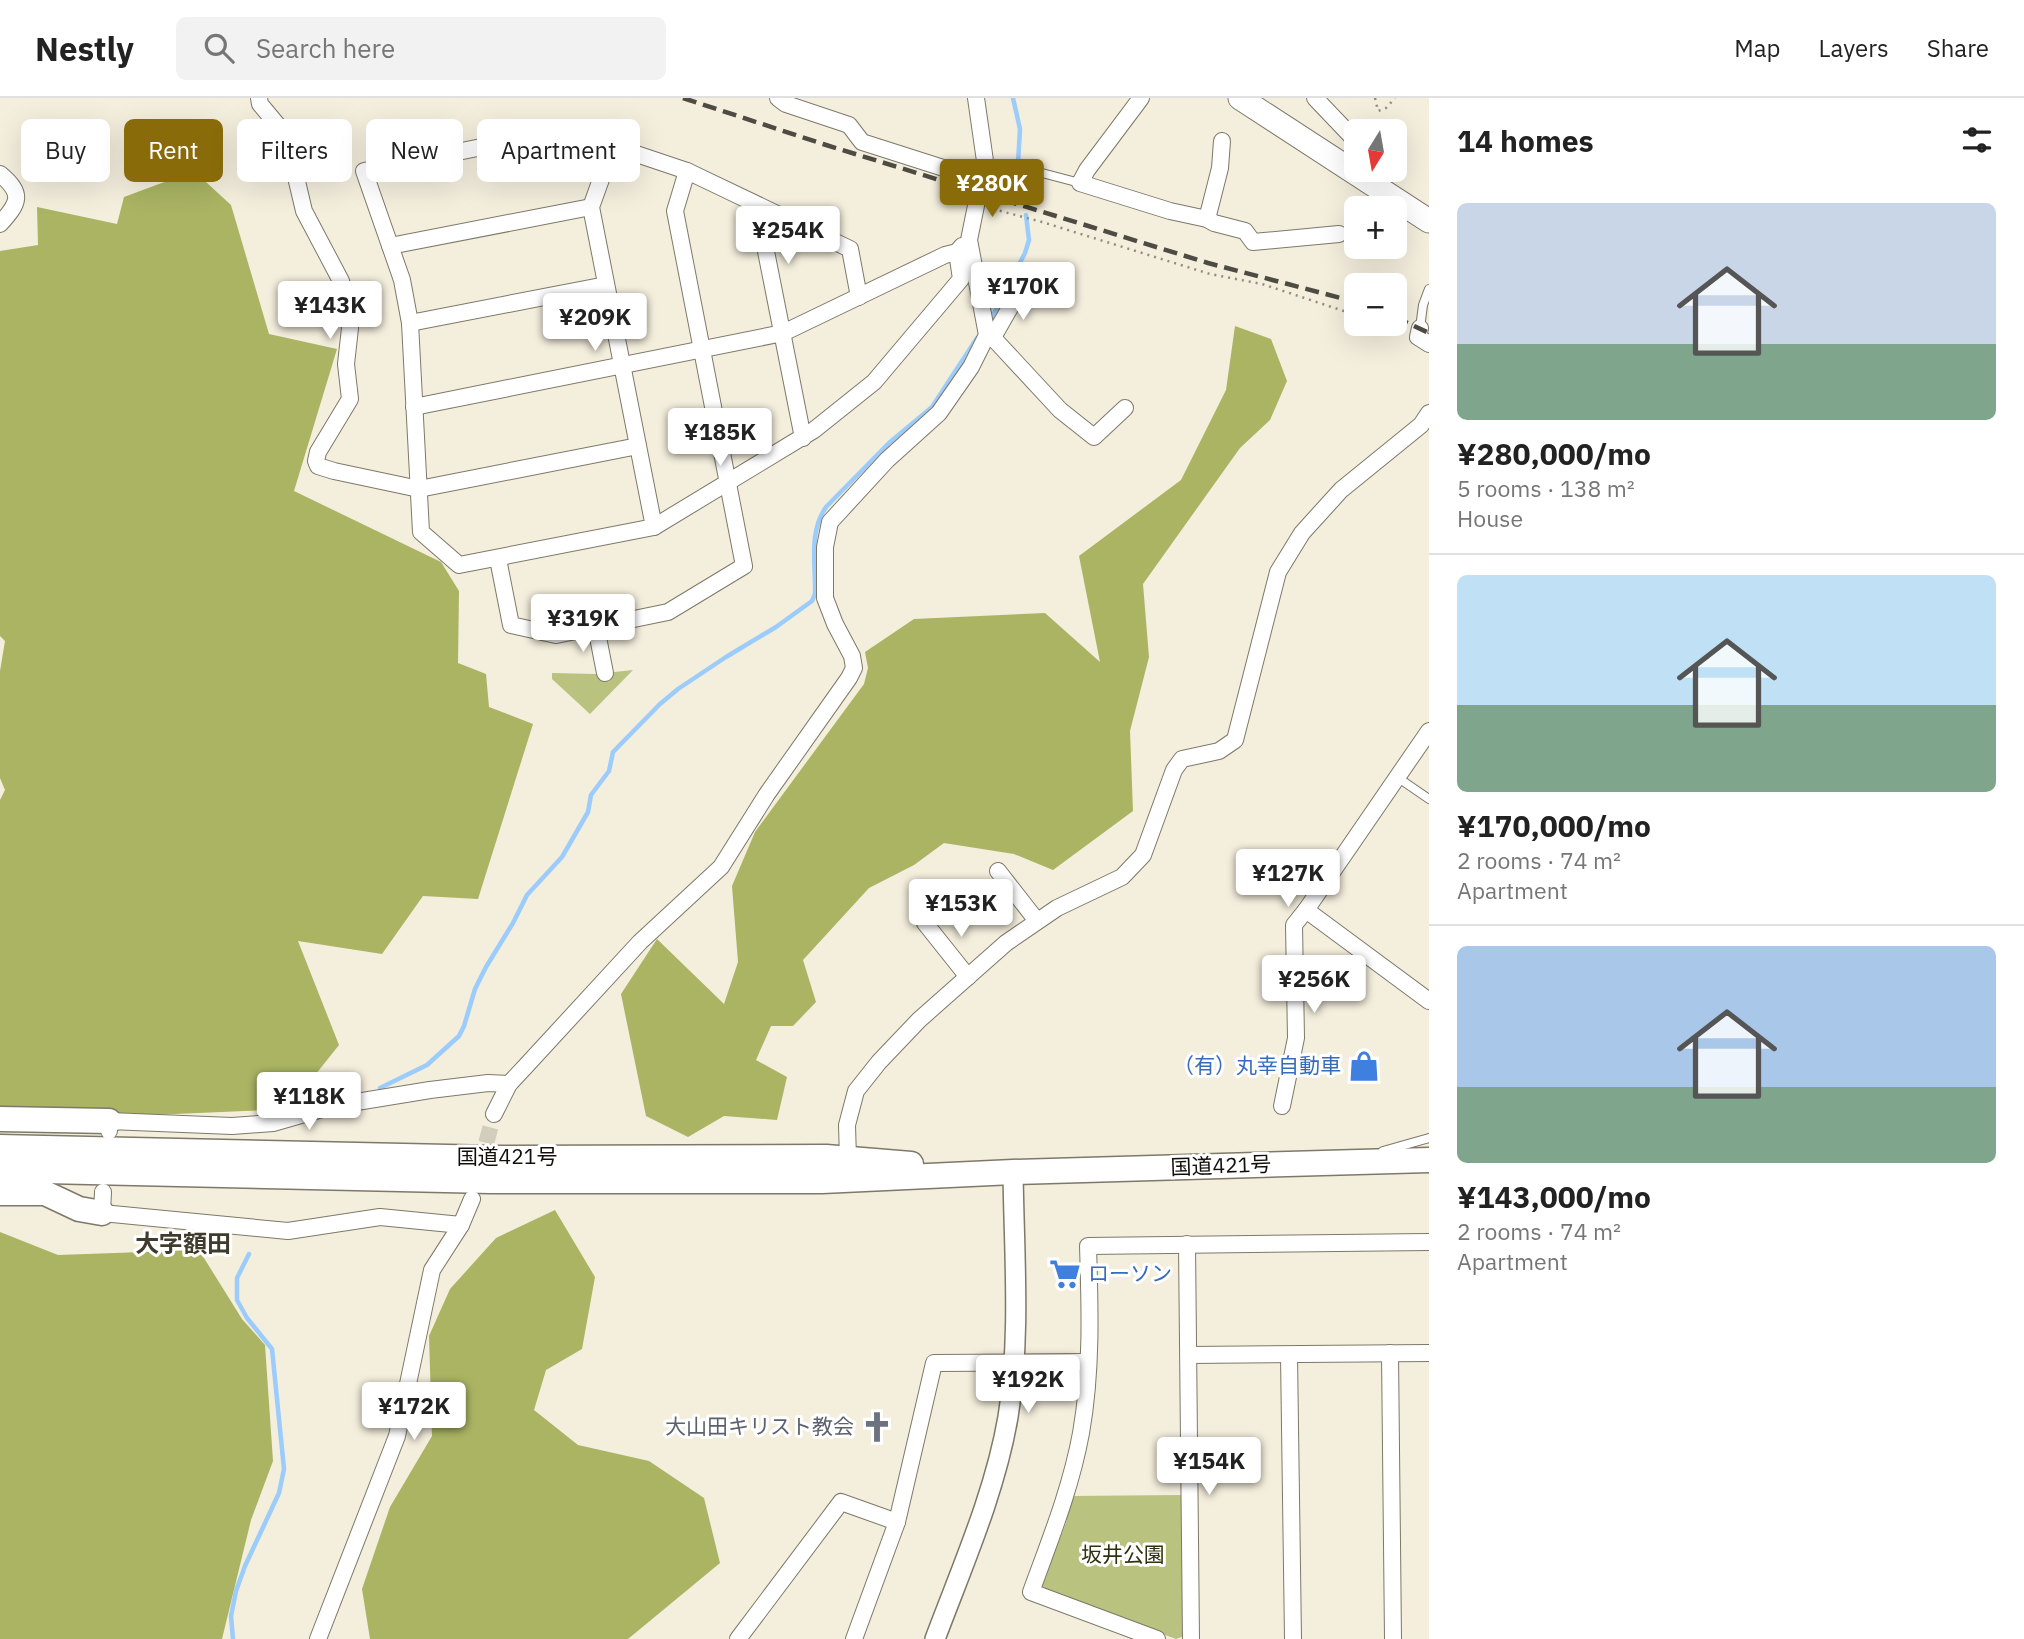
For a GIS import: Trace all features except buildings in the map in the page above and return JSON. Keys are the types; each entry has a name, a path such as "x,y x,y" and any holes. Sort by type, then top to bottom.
{"highway":[{"path":"0,1119 109,1127"},
{"name":"国道421号","path":"0,1147 494,1158 848,1159 1013,1172"},
{"name":"国道421号","path":"0,1170 490,1181 822,1181 1013,1172 1429,1160"},
{"path":"0,1193 45,1193 79,1209 103,1202"}],"main road":[{"path":"1240,98 1344,159"},
{"path":"1381,182 1429,221"}],"street":[{"path":"259,98 260,104 272,119"},
{"path":"778,98 786,104 849,125 862,142 984,174"},
{"path":"976,98 984,174 969,240 988,337 1060,410 1094,437 1125,408"},
{"path":"1141,98 1080,183 1245,231 1254,242 1339,234"},
{"path":"1315,98 1344,128"},
{"path":"1207,219 1220,168 1222,141"},
{"path":"477,148 364,171 402,280 410,323 421,532 459,565 654,527 803,438 874,382 943,303 961,279 957,252"},
{"path":"640,155 687,171 850,249 859,297"},
{"path":"498,559 511,625 556,635 668,612 744,566 674,211 687,171"},
{"path":"0,174 16,189 17,199 15,207 0,224"},
{"path":"296,182 304,211 341,282 351,328 346,363 350,398 318,452 316,461 324,468 419,489 638,446"},
{"path":"600,182 591,207 654,527"},
{"path":"757,206 803,438"},
{"path":"390,246 591,207"},
{"path":"414,407 783,333 945,255 957,252 969,240"},
{"path":"410,323 606,285"},
{"path":"494,1114 509,1084 640,942 721,867 767,794 849,678 854,668 852,656 825,598 825,547 830,522 887,460 939,414 1023,285"},
{"path":"848,1159 848,1125 856,1091 879,1062 919,1020 1006,943 1057,908 1122,877 1143,855 1174,770 1182,760 1219,751 1235,740 1278,572 1303,533 1342,490 1421,425 1429,413"},
{"path":"596,627 605,673"},
{"path":"1282,1106 1296,1038 1294,925 1429,731"},
{"path":"998,871 1037,922"},
{"path":"1306,910 1429,1000"},
{"path":"925,923 968,977"},
{"path":"109,1127 273,1123 332,1106 488,1083 509,1084"},
{"path":"939,1638 997,1463 1008,1418 1014,1362 1013,1172"},
{"path":"318,1639 397,1436 432,1270 461,1225 472,1199"},
{"path":"103,1202 289,1231 380,1217 461,1225"},
{"path":"1157,1639 1031,1592 1057,1522 1077,1452 1090,1332 1088,1246 1429,1242"},
{"path":"1186,1244 1191,1639"},
{"path":"1390,1353 1393,1639"},
{"path":"1189,1355 1429,1353"},
{"path":"1289,1355 1293,1639"},
{"path":"854,1639 897,1522 934,1363 1088,1362"},
{"path":"738,1639 841,1502 897,1522"}],"lane":[{"path":"984,174 1009,166 1080,183"},
{"path":"1422,336 1423,305 1429,289"},
{"path":"1397,777 1429,799"},
{"path":"1347,1163 1429,1138"}],"path":[{"path":"1375,98 1378,111 1386,108 1395,98"},
{"path":"352,166 364,171"},
{"path":"976,204 1210,274 1262,284 1344,311"}],"green space":[{"path":"164,182 206,182 231,205 269,334 337,349 294,491 441,562 459,591 458,663 486,674 489,707 533,724 478,899 423,896 382,954 298,941 339,1045 288,1109 106,1117 0,1114 0,800 5,790 0,778 0,671 5,641 0,636 0,251 38,245 37,207 117,224 124,197"},
{"path":"1235,326 1271,339 1287,381 1270,420 1240,448 1143,584 1149,657 1130,731 1133,811 1053,870 1014,854 944,843 914,865 869,888 803,960 816,1002 793,1026 771,1026 756,1060 787,1077 777,1120 724,1116 688,1137 646,1116 621,994 657,939 724,1004 738,962 732,886 755,832 864,684 868,668 865,652 914,619 1045,613 1100,662 1079,556 1181,480 1226,390"},
{"path":"633,670 590,714 552,679 552,673 596,674"},
{"path":"555,1210 595,1277 582,1349 546,1370 534,1410 578,1445 649,1461 704,1498 720,1563 628,1639 370,1639 362,1589 390,1507 432,1436 429,1336 450,1289 496,1238"},
{"path":"0,1232 58,1255 199,1250 242,1319 265,1345 273,1461 251,1520 222,1639 0,1639"},
{"name":"坂井公園","path":"1182,1495 1184,1636 1176,1639 1045,1590 1042,1584 1066,1523 1072,1496"}],"waterway":[{"path":"1013,98 1020,129 1017,180 1019,197"},
{"path":"989,323 1025,253 1029,240 1026,215"},
{"path":"380,1088 427,1065 459,1036 475,989 486,967 527,895 562,857 588,812 591,795 609,771 613,752 678,689 812,601 815,594 815,538 820,517 826,507 889,443 932,407 977,338"},
{"path":"233,1639 231,1616 236,1591 279,1493 284,1469 272,1349 247,1318 237,1300 237,1278 249,1254"}],"tunnel":[{"path":"480,1166 494,1114"}],"railway":[{"path":"683,98 1208,263 1344,299"},
{"path":"1407,323 1429,333"}],"place":[{"name":"（有）丸幸自動車","path":"1364,1066"},
{"name":"ローソン","path":"1065,1274"},
{"name":"大山田キリスト教会","path":"877,1427"}],"district":[{"name":"大字額田","path":"183,1244"}]}
